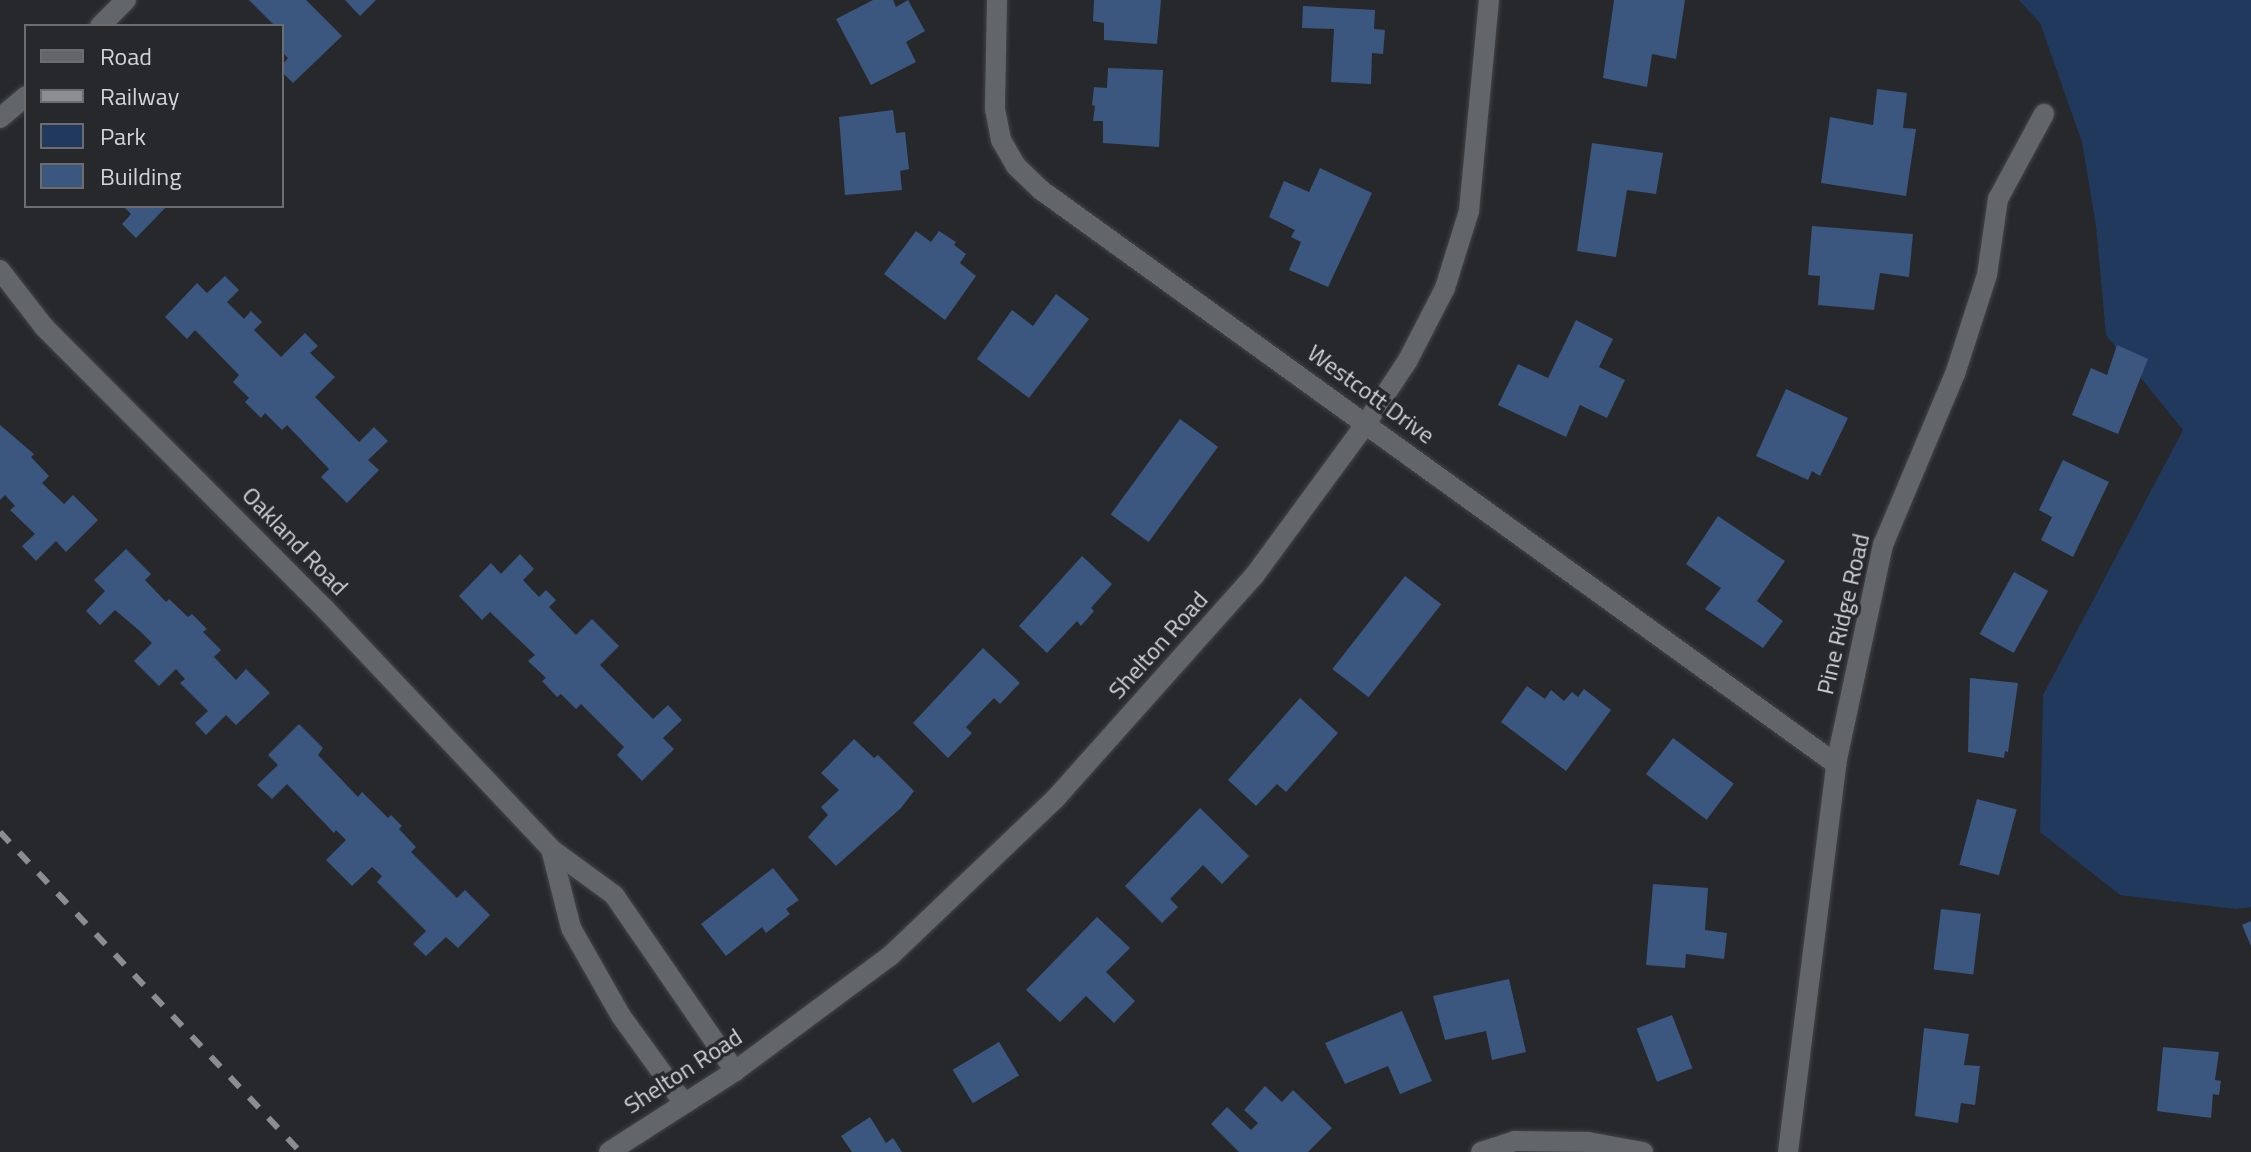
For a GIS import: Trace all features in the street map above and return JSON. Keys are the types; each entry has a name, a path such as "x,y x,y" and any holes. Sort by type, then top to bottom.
{"street":[{"path":"102,24 126,0"},
{"name":"Westcott Drive","path":"997,0 995,109 1001,140 1016,166 1041,190 1367,422 1836,764"},
{"name":"Shelton Road","path":"609,1152 735,1071 890,956 1056,798 1254,576 1367,422 1408,360 1445,288 1469,211 1489,0"},
{"path":"0,118 24,98"},
{"name":"Pine Ridge Road","path":"1788,1152 1836,764 1883,545 1955,374 1987,275 1998,199 2044,114"},
{"name":"Oakland Road","path":"0,270 44,327 325,609 551,849 614,895 735,1071"},
{"name":"Oakland Road","path":"551,849 571,928 621,1016 683,1102"},
{"path":"1481,1152 1514,1141 1588,1142 1643,1152"}],"green space":[{"path":"2019,0 2251,0 2251,907 2236,909 2120,895 2040,832 2043,695 2183,430 2106,335 2096,226 2082,142 2040,23"}],"building":[{"path":"249,0 306,0 342,36 293,83 284,74 284,63 288,58 284,54 284,24 273,24"},
{"path":"345,0 376,0 360,16"},
{"path":"873,0 893,0 896,7 908,0 925,31 906,42 916,62 871,85 836,19"},
{"path":"1094,0 1161,0 1157,44 1104,40 1104,23 1093,21"},
{"path":"1614,0 1685,0 1676,59 1652,54 1647,87 1603,78"},
{"path":"1303,6 1375,10 1374,29 1385,30 1383,54 1372,53 1371,84 1331,82 1334,29 1302,28"},
{"path":"1108,68 1163,70 1159,147 1103,143 1103,121 1093,121 1095,106 1092,105 1094,87 1107,88"},
{"path":"1877,89 1907,93 1903,128 1916,129 1906,196 1821,183 1830,117 1873,125"},
{"path":"893,110 896,133 905,132 909,169 900,171 902,190 845,195 839,117"},
{"path":"1592,143 1663,153 1656,194 1627,190 1616,257 1577,251"},
{"path":"1320,168 1372,193 1328,287 1289,270 1301,242 1291,237 1295,230 1269,217 1284,181 1309,192"},
{"path":"125,208 165,208 136,238 122,224 131,214"},
{"path":"1812,226 1913,234 1909,277 1880,273 1874,310 1818,305 1820,276 1808,275"},
{"path":"916,231 931,242 939,231 956,242 954,245 966,254 960,263 976,276 945,320 884,274"},
{"path":"225,276 239,290 227,302 244,319 251,311 262,322 254,330 281,357 305,333 318,346 310,353 335,377 315,397 359,442 374,427 388,441 368,460 379,470 347,503 321,477 329,469 287,425 282,430 265,413 261,418 245,402 249,398 233,382 239,375 195,330 187,339 165,317 197,283 207,293"},
{"path":"1056,294 1089,319 1029,398 977,359 1012,310 1033,326"},
{"path":"1576,320 1613,339 1599,367 1625,380 1607,418 1580,405 1566,437 1498,405 1518,364 1548,378"},
{"path":"2117,345 2148,359 2118,434 2072,415 2091,368 2107,375"},
{"path":"1786,389 1848,418 1820,476 1812,471 1808,480 1756,456"},
{"path":"1180,419 1218,447 1149,542 1111,514"},
{"path":"0,425 34,454 31,457 49,476 42,483 64,504 73,495 98,520 66,552 56,541 36,561 22,546 35,534 10,510 15,506 5,495 0,500"},
{"path":"2063,460 2109,482 2073,557 2041,540 2052,517 2039,510"},
{"path":"1718,516 1785,561 1757,601 1783,621 1763,648 1705,609 1721,588 1686,564"},
{"path":"126,549 151,574 145,580 166,602 169,599 188,617 192,614 207,629 203,632 221,650 214,657 236,680 246,669 270,693 236,725 226,715 206,735 195,723 208,711 180,683 185,679 176,669 159,686 134,661 152,643 115,610 100,625 86,611 105,591 94,580"},
{"path":"520,554 534,569 523,580 539,597 546,590 556,600 549,607 576,635 592,619 619,646 600,665 653,719 668,705 682,720 663,738 674,749 642,781 617,755 624,747 581,704 576,709 561,694 557,697 542,681 546,678 528,661 535,655 490,612 482,620 459,596 491,563 501,574"},
{"path":"1082,556 1112,584 1091,608 1094,611 1081,626 1077,621 1047,653 1019,626"},
{"path":"2014,572 2048,591 2014,653 1980,634"},
{"path":"1405,576 1441,604 1369,697 1332,669"},
{"path":"983,648 1020,683 1000,704 994,698 966,727 972,733 948,758 913,723"},
{"path":"1970,678 2018,683 2008,752 2005,751 2004,758 1968,752"},
{"path":"1527,686 1545,699 1551,690 1564,701 1572,692 1578,697 1584,689 1611,710 1566,771 1501,722"},
{"path":"1300,698 1338,733 1286,792 1277,784 1256,806 1228,780"},
{"path":"299,724 323,748 318,755 358,797 362,792 388,818 391,815 402,826 399,829 416,847 411,852 457,898 465,890 490,915 458,948 446,937 426,956 413,944 426,931 377,882 382,876 372,867 352,886 326,860 346,840 336,830 334,833 287,784 272,799 257,785 278,765 268,755"},
{"path":"1673,738 1734,784 1707,820 1646,774"},
{"path":"854,739 874,758 878,755 914,791 901,808 836,866 808,837 828,815 821,807 839,790 821,773"},
{"path":"1977,799 2017,810 1999,875 1959,865"},
{"path":"1200,808 1249,856 1222,884 1203,865 1170,899 1178,907 1162,923 1125,886"},
{"path":"773,868 799,900 786,909 790,914 766,933 762,927 726,956 701,924"},
{"path":"1653,884 1708,888 1705,930 1727,933 1724,959 1686,954 1685,968 1646,965"},
{"path":"1941,909 1981,914 1973,974 1934,970"},
{"path":"1097,917 1130,948 1106,972 1135,1001 1114,1023 1086,996 1060,1022 1026,990"},
{"path":"2251,921 2251,946 2242,925"},
{"path":"1509,979 1526,1052 1492,1060 1486,1031 1445,1040 1433,996"},
{"path":"1402,1011 1432,1081 1400,1094 1388,1066 1345,1084 1325,1043"},
{"path":"1672,1015 1692,1068 1657,1082 1637,1029"},
{"path":"1924,1028 1969,1034 1964,1065 1980,1066 1975,1105 1961,1103 1958,1123 1915,1116"},
{"path":"999,1042 1019,1075 973,1103 953,1070"},
{"path":"2163,1047 2219,1052 2215,1080 2221,1081 2219,1095 2213,1094 2211,1118 2157,1111"},
{"path":"1265,1086 1282,1102 1293,1090 1332,1128 1308,1152 1239,1152 1211,1124 1227,1107 1251,1130 1258,1123 1244,1110"},
{"path":"870,1117 886,1143 893,1138 902,1152 852,1152 841,1136"}],"railway":[{"path":"0,832 301,1152"}]}
